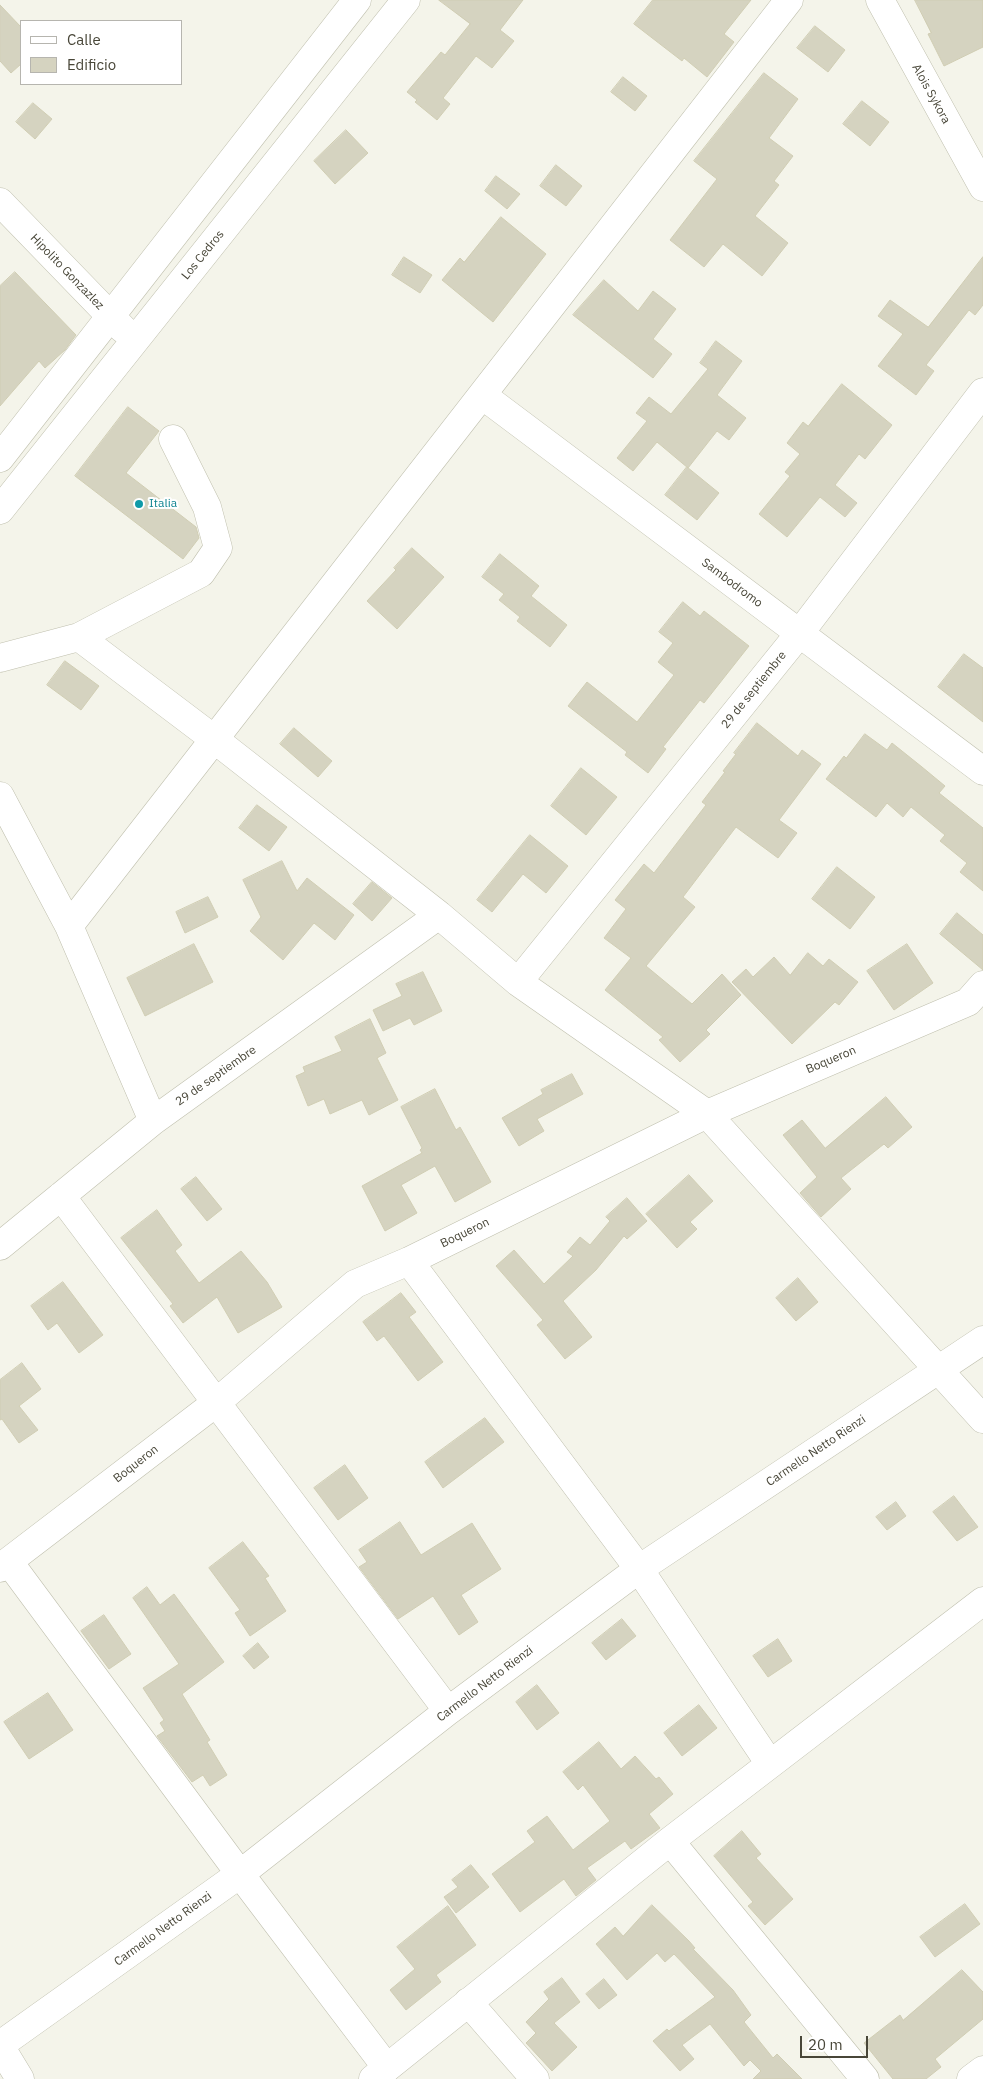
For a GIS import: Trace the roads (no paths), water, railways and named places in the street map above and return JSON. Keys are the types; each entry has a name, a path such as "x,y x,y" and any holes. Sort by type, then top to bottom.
{"street":[{"path":"0,458 357,0"},
{"name":"Los Cedros","path":"0,510 406,0"},
{"path":"68,926 789,0"},
{"name":"Alois Sykora","path":"880,0 983,188"},
{"name":"Hipolito Gonzazlez","path":"0,202 134,341"},
{"name":"29 de septiembre","path":"518,982 799,634 983,392"},
{"name":"Sambodromo","path":"482,395 983,771"},
{"path":"0,658 78,637 200,574 218,548 207,507 173,438"},
{"path":"78,637 214,739 439,915 518,982 707,1114 983,1419"},
{"path":"0,796 68,926 153,1121"},
{"name":"29 de septiembre","path":"0,1246 153,1121 439,915"},
{"name":"Boqueron","path":"5,1565 217,1402 355,1284 409,1261 707,1114 968,1002 983,985"},
{"path":"61,1196 448,1711"},
{"path":"409,1261 639,1569 770,1764"},
{"name":"Carmello Netto Rienzi","path":"0,2046 240,1874 448,1711 639,1569 983,1340"},
{"path":"5,1565 240,1874 380,2073 670,1841 983,1601"},
{"path":"670,1841 864,2079"},
{"path":"468,2002 535,2079"},
{"path":"0,2046 20,2079"},
{"path":"971,2079 983,2070"}],"place":[{"name":"Italia","path":"139,504"}]}
